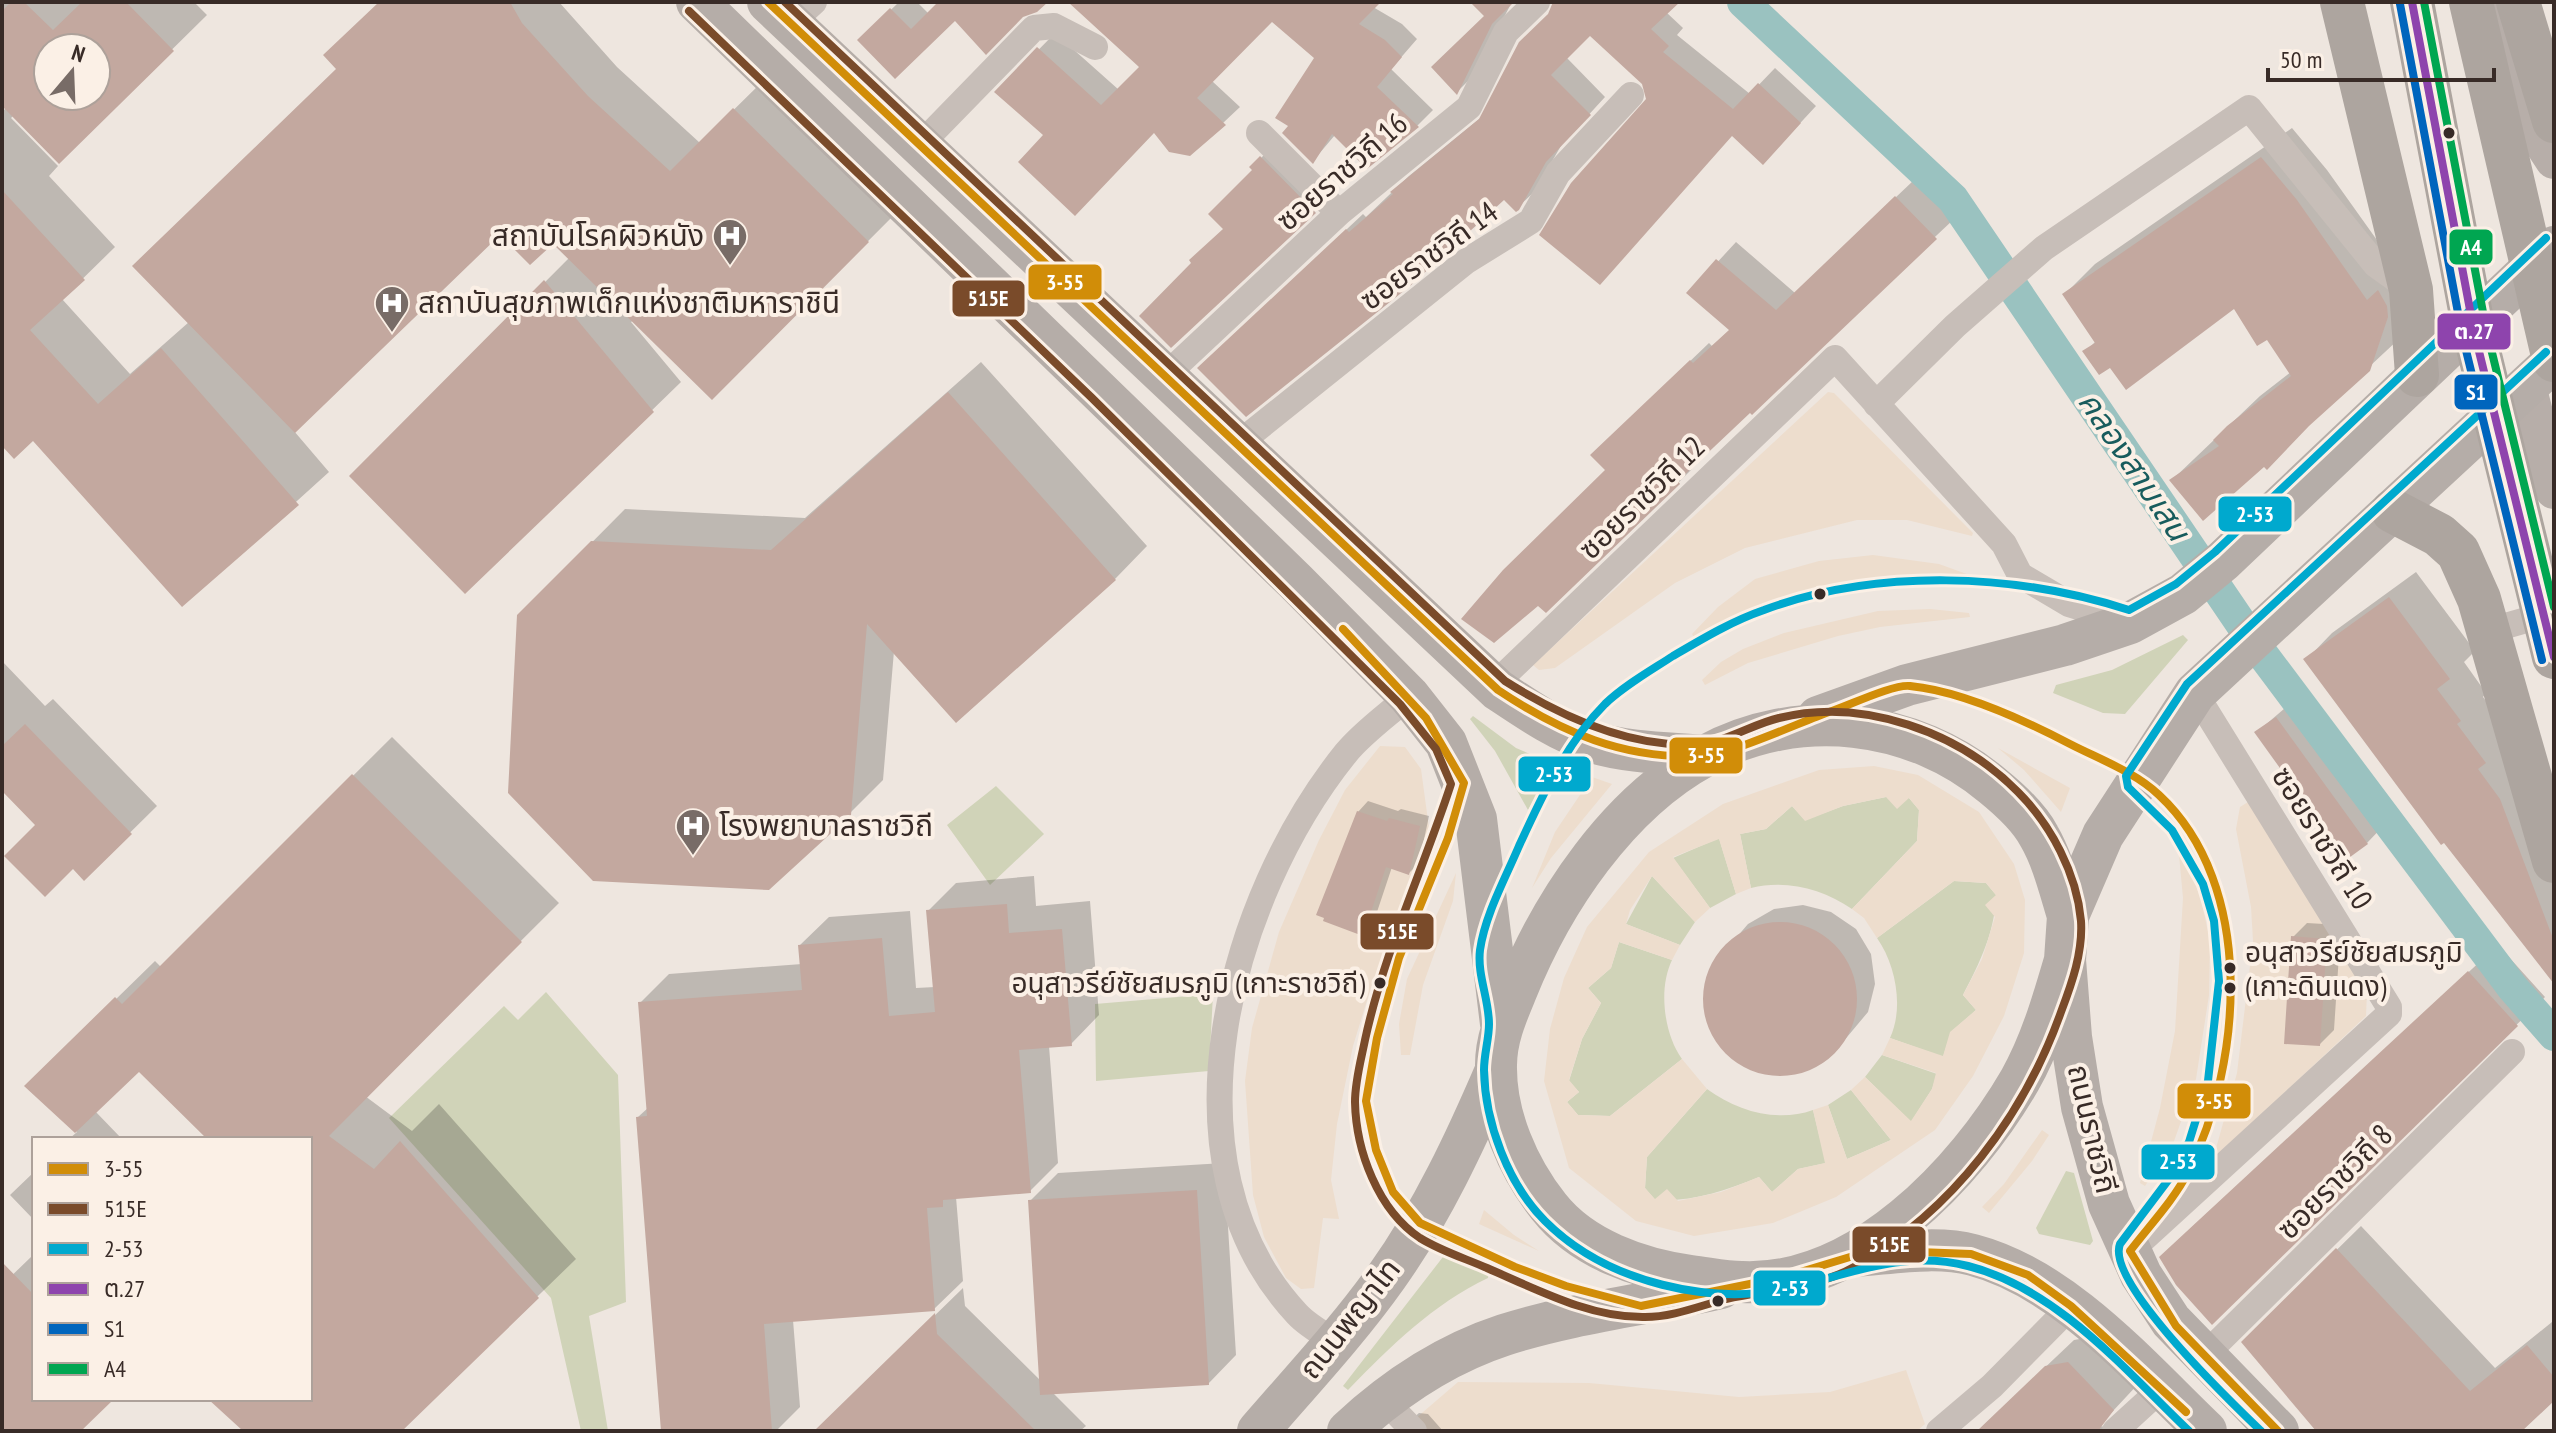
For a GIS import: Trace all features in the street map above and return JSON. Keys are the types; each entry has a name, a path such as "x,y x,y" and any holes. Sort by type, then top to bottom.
{"highway":[{"path":"2342,2 2411,290 2417,375"},
{"path":"2412,2 2474,331 2554,657"},
{"path":"2471,2 2545,369"},
{"path":"2518,2 2554,121"},
{"path":"2393,511 2439,535 2458,552 2479,599 2548,844"}],"main road":[{"path":"697,2 1111,400 1409,696 1446,743 1476,819 1501,1028 1496,1070 1504,1123 1523,1169 1550,1209 1582,1239 1621,1257 1677,1274 1745,1283"},
{"path":"791,9 920,145 1493,686 1546,722 1592,742 1651,752 1705,756"},
{"path":"1501,1028 1529,958 1556,908 1598,850 1636,809 1705,756 1907,685 2065,645 2130,623 2183,594 2223,561 2554,247"},
{"path":"1850,1257 1916,1210 1991,1125 2022,1077 2040,1037 2065,960 2068,916 2103,835 2195,693 2545,369"},
{"path":"1792,727 1859,725 1906,736 1968,765 2007,798 2039,834 2068,916"},
{"name":"ถนนราชวิถี","path":"2065,960 2082,1107 2109,1204 2155,1299 2203,1357 2278,1431"},
{"name":"ถนนพญาไท","path":"1258,1431 1336,1342 1390,1273 1462,1145 1496,1070"},
{"path":"1348,1431 1442,1361 1504,1335 1784,1277 1850,1257 1918,1252 1971,1254 2028,1275 2071,1306 2206,1431"}],"street":[{"name":"ซอยราชวิถี 16","path":"1166,375 1339,213 1469,107 1506,32 1537,2"},
{"path":"2497,2 2537,134 2554,160"},
{"path":"920,145 1016,42 1034,28 1054,26 1095,47"},
{"name":"ซอยราชวิถี 14","path":"1238,444 1465,262 1531,221 1558,173 1631,95"},
{"path":"2130,623 2069,604 2020,575 2004,544 1876,404 1955,326 2044,248 2249,108 2376,265 2411,290"},
{"path":"1259,133 1339,213"},
{"name":"ซอยราชวิถี 12","path":"1493,686 1835,358 1876,404"},
{"path":"2545,369 2554,490"},
{"path":"2488,631 2554,612"},
{"name":"ซอยราชวิถี 10","path":"2139,1243 2389,1014 2389,1007 2195,693"},
{"path":"1336,1342 1299,1317 1267,1278 1248,1244 1233,1197 1218,1080 1231,984 1255,912 1300,819 1347,751 1409,696"},
{"name":"ซอยราชวิถี 8","path":"2203,1357 2512,1052"},
{"path":"1939,1431 1992,1386 2071,1306"},
{"path":"2115,1431 2161,1389"},
{"path":"1385,1401 1414,1431"}],"green space":[{"path":"2183,635 2188,640 2125,714 2103,713 2053,693 2056,685 2112,670"},
{"path":"1473,716 1516,748 1555,765 1528,810 1495,751 1470,719"},
{"path":"996,786 1044,834 990,885 947,825"},
{"path":"1886,797 1909,798 1919,810 1917,841 1852,909 1817,891 1791,885 1751,888 1740,834 1766,829 1792,806 1805,820 1843,806"},
{"path":"1719,838 1736,894 1710,908 1673,858"},
{"path":"1652,876 1695,922 1680,945 1626,924"},
{"path":"1954,881 1986,883 1996,895 1990,934 1963,995 1976,1010 1951,1032 1943,1057 1890,1038 1897,1014 1896,987 1889,961 1877,938"},
{"path":"1619,942 1672,960 1665,984 1665,1011 1671,1037 1682,1059 1610,1116 1578,1115 1567,1102 1579,1092 1569,1081 1582,1039 1601,1003 1588,988 1611,968"},
{"path":"546,992 618,1075 626,1302 589,1316 608,1431 581,1431 551,1298 389,1118 504,1006 518,1020"},
{"path":"1213,994 1209,1071 1096,1081 1095,1004"},
{"path":"1882,1055 1937,1074 1932,1089 1911,1122 1865,1077"},
{"path":"1707,1089 1731,1103 1758,1113 1785,1115 1813,1110 1826,1163 1798,1169 1772,1192 1759,1177 1708,1194 1655,1200 1645,1188 1647,1157"},
{"path":"1851,1090 1891,1140 1847,1159 1828,1105"},
{"path":"2066,1171 2074,1173 2093,1241 2090,1245 2039,1234 2036,1228"},
{"path":"1446,1253 1489,1271 1488,1278 1431,1313 1348,1390 1343,1386"}],"shaded area":[{"path":"1828,392 1834,393 1973,533 1972,536 1907,520 1857,520 1745,548 1675,583 1555,668 1539,670 1533,665"},
{"path":"1873,555 1939,564 1986,581 1985,586 1946,581 1871,581 1819,590 1760,608 1695,639 1692,634 1718,607 1755,579 1819,561"},
{"path":"1930,609 1969,613 1970,617 1880,627 1838,636 1748,663 1705,685 1702,680 1721,662 1743,649 1784,633 1878,611"},
{"path":"1380,746 1405,747 1421,769 1429,828 1424,859 1373,981 1353,1046 1337,1124 1331,1180 1339,1219 1323,1218 1314,1288 1301,1289 1286,1278 1264,1237 1253,1195 1245,1081 1252,1028 1279,932 1319,840 1345,790"},
{"path":"1998,748 2070,788 2061,812 2024,770"},
{"path":"1874,766 1918,775 1979,812 2014,864 2025,900 2024,953 2004,1016 1973,1076 1935,1130 1836,1197 1773,1223 1694,1236 1636,1221 1569,1168 1544,1081 1550,1029 1564,978 1587,927 1649,852 1723,804 1819,770","holes":["1886,797 1897,809 1909,798 1919,810 1917,841 1852,909 1864,918 1877,938 1954,881 1986,883 1996,895 1985,905 1995,917 1982,959 1963,995 1976,1010 1950,1032 1943,1056 1890,1038 1882,1055 1936,1073 1932,1089 1911,1121 1865,1077 1851,1090 1891,1140 1847,1159 1828,1105 1813,1110 1825,1163 1798,1169 1772,1192 1759,1177 1721,1192 1678,1201 1667,1189 1655,1199 1645,1188 1647,1157 1707,1089 1682,1059 1610,1116 1578,1115 1567,1102 1579,1092 1569,1080 1582,1039 1601,1003 1588,988 1611,968 1619,942 1672,960 1680,945 1626,924 1630,910 1652,876 1695,922 1710,908 1673,857 1719,839 1736,894 1751,888 1740,834 1766,829 1792,806 1805,821 1843,806"]},
{"path":"1592,777 1612,784 1551,858 1532,888 1555,832"},
{"path":"2248,802 2367,992 2366,1016 2217,1156 2215,1152 2237,1073 2253,941 2251,907 2236,829 2240,807"},
{"path":"2183,854 2201,899 2210,941 2209,995 2196,1079 2173,1144 2145,1186 2140,1183 2160,1108 2175,1031 2183,898 2179,855"},
{"path":"1456,873 1453,901 1423,985 1410,1055 1401,1055 1399,1024 1407,979"},
{"path":"2042,1130 2049,1135 1989,1213 1982,1207 2004,1184"},
{"path":"1484,1210 1514,1235 1539,1251 1479,1224"},
{"path":"1906,1370 1925,1424 1917,1431 1426,1431 1415,1419 1458,1382 1589,1383 1739,1397 1830,1392"}],"building":[{"path":"11,2 24,2 53,30 82,2 126,2 174,51 112,112 112,32 32,32 32,112 112,112 59,164 2,106 2,11"},
{"path":"379,2 510,2 522,23 588,96 670,171 733,108 869,242 712,400 553,244 530,265 500,235 295,433 132,266 336,69 323,55"},
{"path":"938,2 1048,2 1037,12 1023,17 986,55 955,21 895,79 857,40 890,8 911,29"},
{"path":"1068,2 1381,2 1359,24 1385,40 1402,57 1377,87 1419,127 1367,169 1332,134 1313,164 1282,133 1288,126 1275,118 1314,58 1272,22 1197,98 1226,125 1190,156 1169,152 1154,133 1075,216 1018,162 1043,135 994,92 1037,47 1101,105 1139,67"},
{"path":"1470,2 1514,2 1492,24 1457,95 1431,67 1484,16"},
{"path":"1553,2 1680,2 1651,29 1669,46 1663,52 1733,109 1758,83 1801,123 1763,165 1732,136 1600,285 1539,235 1571,183 1646,99 1642,84 1590,36 1551,75 1591,115 1546,162 1519,210 1516,212 1504,200 1410,286 1246,417 1197,368 1346,229 1349,232 1393,194 1390,192 1479,119 1519,42 1548,14"},
{"path":"1260,156 1316,213 1171,348 1139,316 1191,263 1189,260 1223,229 1208,214 1252,170 1249,167"},
{"path":"2261,157 2297,200 2367,300 2378,290 2387,306 2388,317 2370,371 2309,426 2267,470 2264,467 2203,521 2169,480 2219,446 2213,440 2227,426 2291,376 2267,340 2257,346 2234,309 2126,390 2110,368 2099,375 2082,351 2095,343 2062,294"},
{"path":"2,190 85,280 30,330 98,404 161,348 299,505 182,607 33,441 14,459 2,446"},
{"path":"1895,196 1937,239 1678,481 1680,484 1546,613 1538,606 1494,643 1461,619 1503,570 1605,470 1590,455 1690,360 1693,363 1729,330 1686,293 1716,259 1776,310"},
{"path":"544,280 654,412 465,594 349,476"},
{"path":"948,392 1116,580 956,723 867,624 851,815 769,890 593,881 508,793 517,615 591,541 771,550"},
{"path":"2389,597 2450,679 2437,689 2461,721 2457,724 2486,763 2478,769 2500,799 2554,941 2554,984 2444,843 2441,845 2303,659"},
{"path":"2276,717 2368,844 2346,860 2254,732"},
{"path":"25,724 132,834 84,881 73,869 45,897 4,856 35,825 2,791 2,746"},
{"path":"352,774 522,942 329,1136 374,1169 400,1141 539,1298 402,1431 243,1431 210,1401 312,1401 312,1137 205,1137 139,1072 75,1133 24,1086 115,997 122,1004"},
{"path":"1357,811 1387,821 1389,818 1420,826 1409,875 1386,867 1363,936 1323,921 1324,918 1316,915"},
{"path":"1007,904 1009,933 1062,929 1072,1046 1019,1050 1031,1193 943,1200 943,1207 927,1208 935,1311 764,1324 772,1431 661,1431 636,1117 647,1116 638,1002 802,990 798,945 882,938 889,1016 935,1012 926,910"},
{"path":"1780,922 1809,928 1834,945 1851,970 1857,999 1851,1028 1834,1053 1809,1070 1780,1076 1751,1070 1726,1053 1709,1028 1703,999 1709,970 1726,945 1751,928"},
{"path":"2291,936 2327,939 2320,1046 2284,1044"},
{"path":"2468,971 2518,1026 2212,1325 2176,1285 2159,1257"},
{"path":"1197,1190 1209,1385 1040,1395 1028,1200"},
{"path":"2336,1248 2470,1391 2527,1345 2554,1377 2554,1401 2522,1431 2316,1431 2241,1342"},
{"path":"2,1262 32,1293 32,1401 112,1401 81,1431 2,1431"},
{"path":"935,1313 937,1334 1036,1431 814,1431"},
{"path":"2068,1362 2114,1410 2098,1431 1977,1431 2045,1366"}],"waterway":[{"name":"คลองสามเสน","path":"1743,2 1953,199 2257,647 2512,987 2554,1035"}],"transit line":[{"name":"3-55","path":"768,2 1498,690 1546,719 1620,748 1674,756 1703,756 1746,744 1882,692 1910,686 1971,700 2013,716 2128,773 2159,795 2190,833 2212,877 2225,925 2230,976 2229,1029 2207,1128 2188,1172 2169,1203 2130,1251 2176,1326 2278,1431"},
{"name":"515E","path":"689,11 1092,398 1400,704 1436,749 1451,784 1373,1007 1355,1094 1356,1121 1372,1178 1381,1196 1405,1226 1436,1247 1564,1301 1604,1313 1655,1317 1841,1274 1891,1243 1924,1217 1981,1157 2027,1088 2046,1050 2073,979 2081,933 2074,886 2051,835 2018,792 1968,752 1939,737 1876,716 1843,712 1811,713 1779,718 1710,742 1674,744 1623,736 1598,728 1550,707 1505,681 785,2"},
{"name":"ต.27","path":"2412,2 2474,331 2554,657"},
{"name":"A4","path":"2424,2 2486,328 2554,607"},
{"name":"S1","path":"2400,4 2462,334 2542,660"},
{"name":"2-53","path":"2189,1431 2115,1358 2061,1312 2001,1277 1968,1266 1923,1260 1902,1262 1796,1287 1730,1294 1662,1285 1599,1260 1570,1242 1545,1221 1520,1189 1494,1131 1485,1090 1484,1064 1489,1024 1480,950 1486,924 1527,828 1579,735 1605,704 1673,656 1752,614 1807,596 1899,582 1946,580 2040,588 2129,610 2176,584 2215,552 2546,238"},
{"name":"2-53","path":"2261,1431 2174,1342 2132,1285 2121,1262 2120,1244 2169,1179 2189,1142 2208,1081 2219,981 2214,921 2203,884 2172,830 2128,787 2126,776 2187,684 2546,352"},
{"name":"3-55","path":"1343,629 1426,718 1464,783 1448,838 1399,958 1377,1038 1366,1101 1376,1150 1393,1192 1420,1223 1515,1267 1566,1286 1641,1306 1784,1277 1850,1257 1918,1252 1971,1254 2028,1275 2071,1306 2186,1412"}],"place":[{"name":"สถาบันโรคผิวหนัง","path":"730,267"},
{"name":"สถาบันสุขภาพเด็กแห่งชาติมหาราชินี","path":"392,334"},
{"name":"โรงพยาบาลราชวิถี","path":"693,857"},
{"name":"อนุสาวรีย์ชัยสมรภูมิ (เกาะดินแดง)","path":"2230,968"},
{"name":"อนุสาวรีย์ชัยสมรภูมิ (เกาะราชวิถี)","path":"1380,983"}]}
